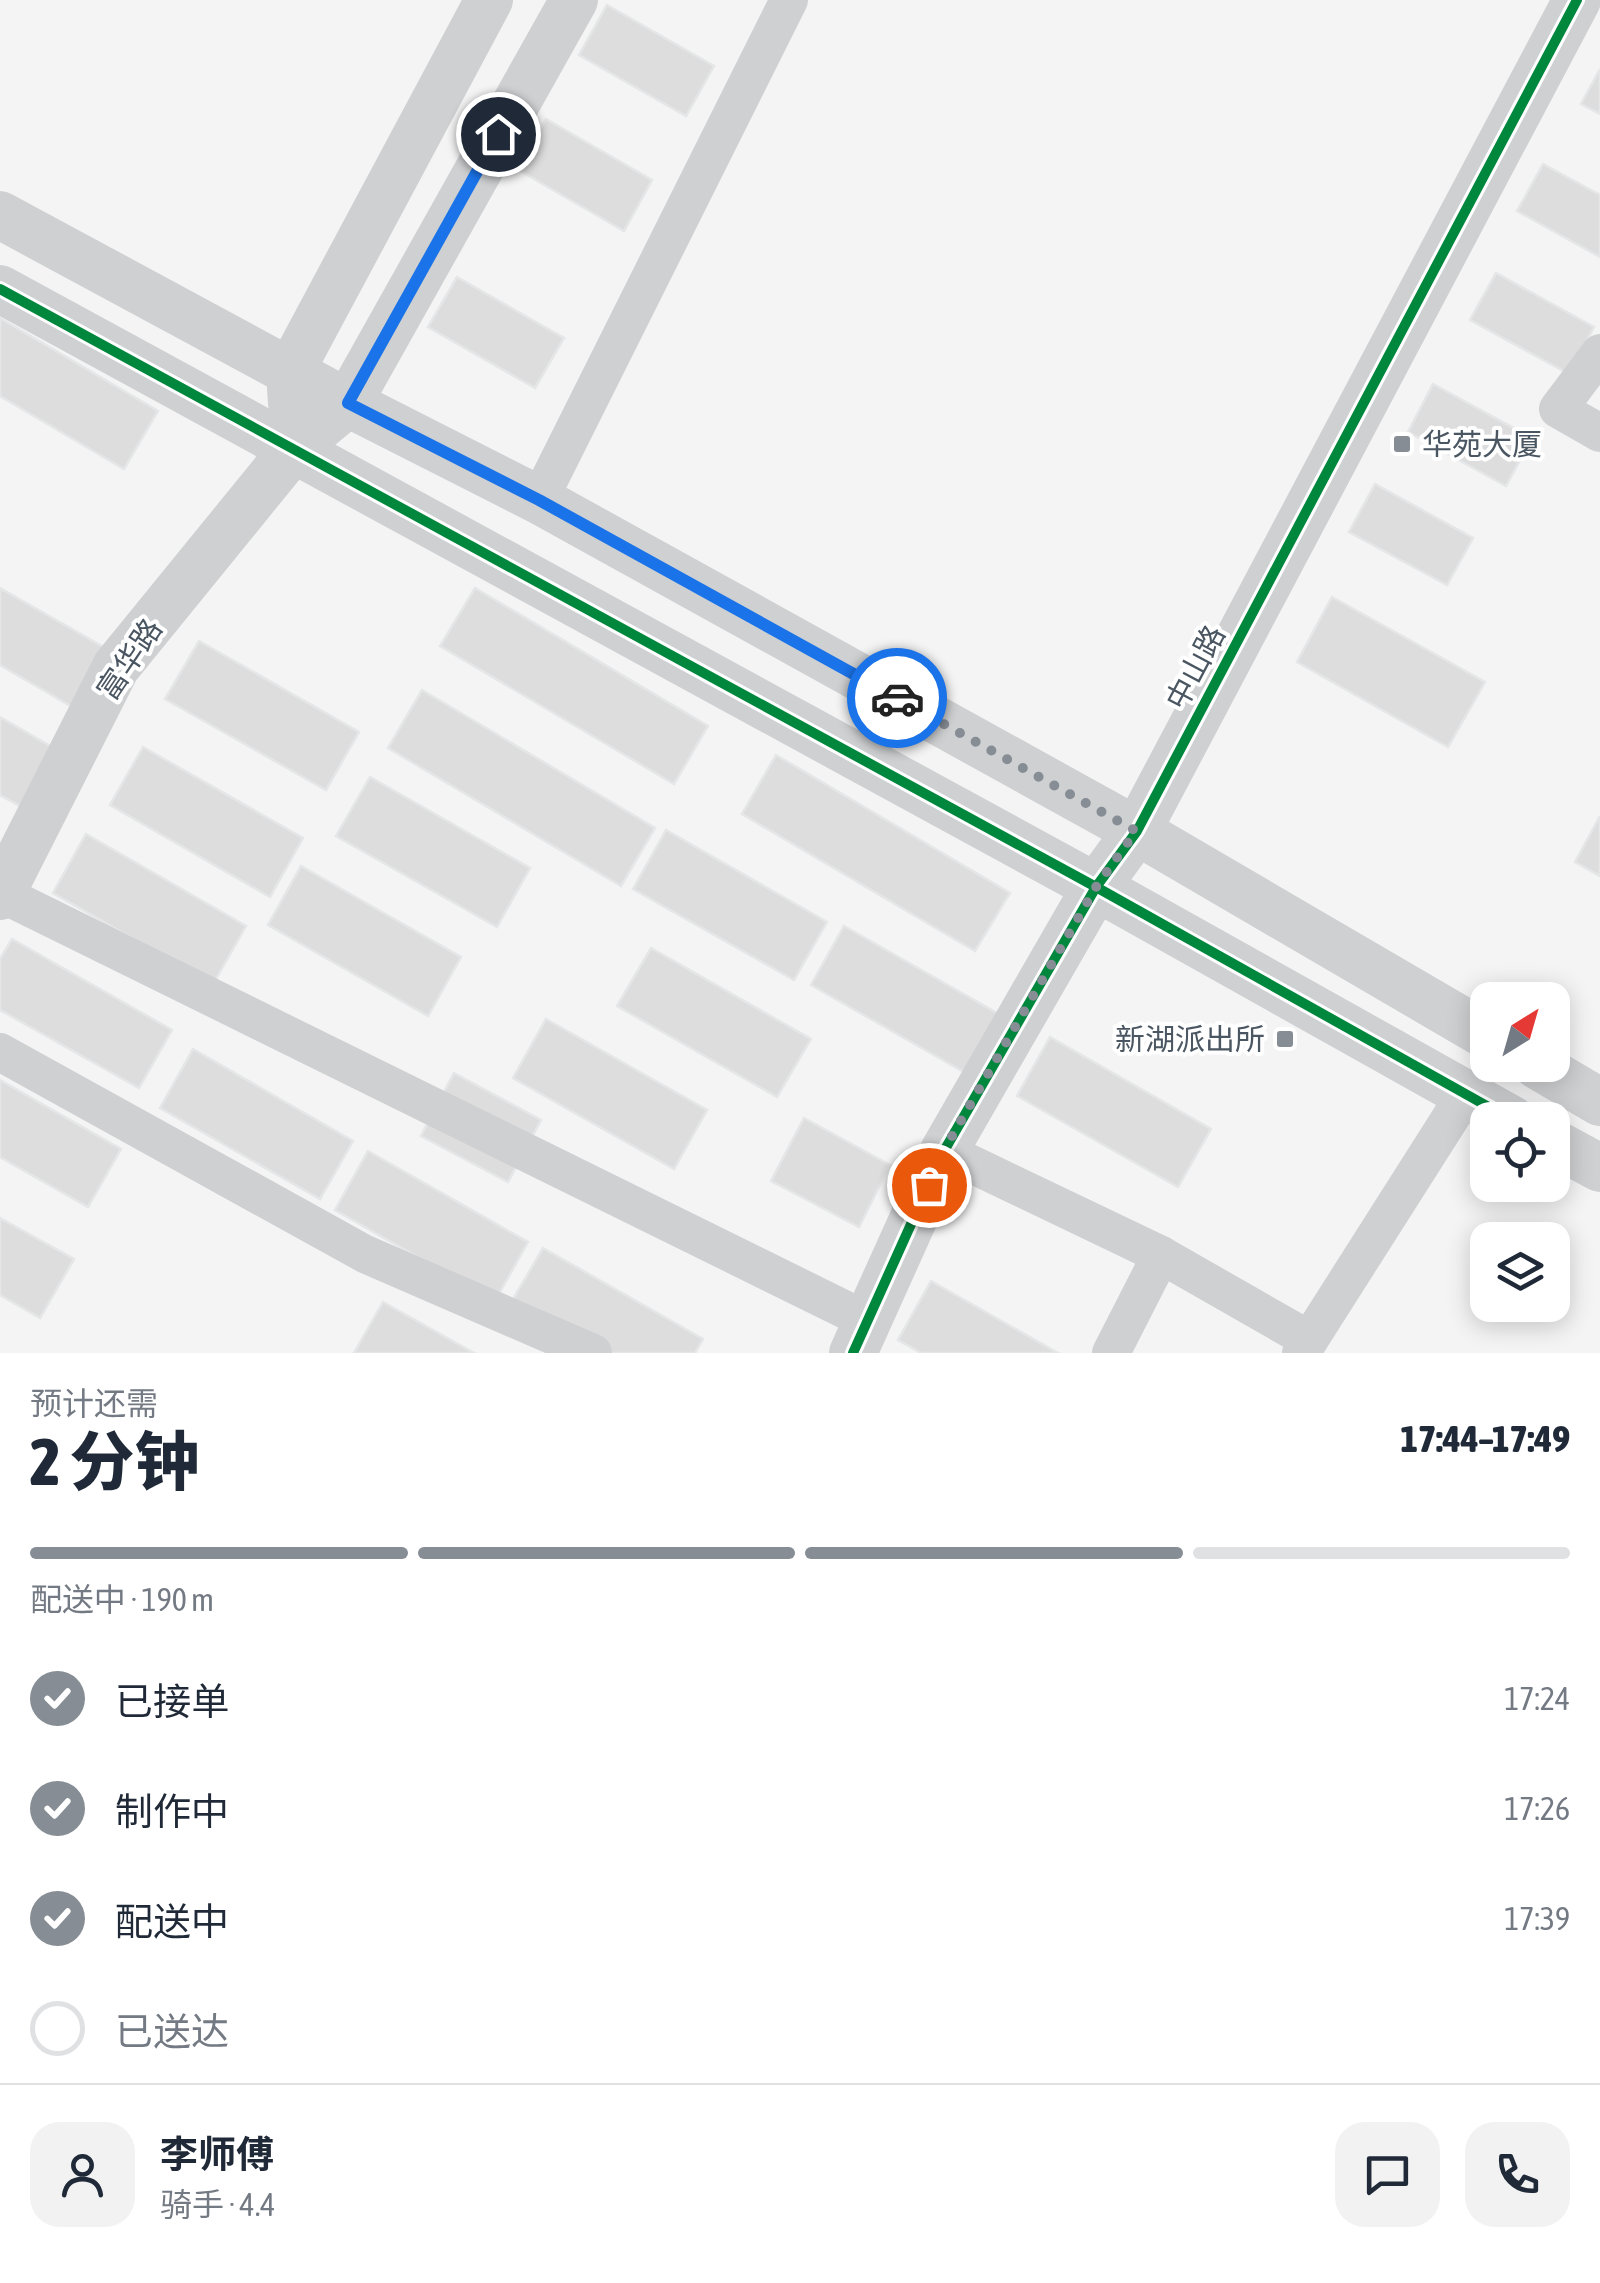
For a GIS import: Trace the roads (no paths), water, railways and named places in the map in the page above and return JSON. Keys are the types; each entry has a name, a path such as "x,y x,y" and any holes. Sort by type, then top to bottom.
{"street":[{"path":"295,447 290,372 489,0"},
{"name":"富华路","path":"0,894 116,667 295,447 348,403 574,0"},
{"path":"539,500 788,0"},
{"name":"中山路","path":"862,1337 944,1150 1096,887 1136,831 1576,0"},
{"path":"0,216 348,403 539,500 1136,831 1470,1026"},
{"path":"0,288 1096,887 1480,1102"},
{"path":"1600,353 1558,409 1600,433"},
{"path":"0,894 862,1337"},
{"path":"0,1052 365,1254 593,1353"},
{"path":"1566,1082 1600,1102"},
{"path":"944,1150 1161,1255 1304,1346 1466,1094"},
{"path":"1570,1152 1600,1168"},
{"path":"1111,1353 1161,1255"}],"place":[{"name":"华苑大厦","path":"1402,444"},
{"name":"新湖派出所","path":"1285,1039"}]}
